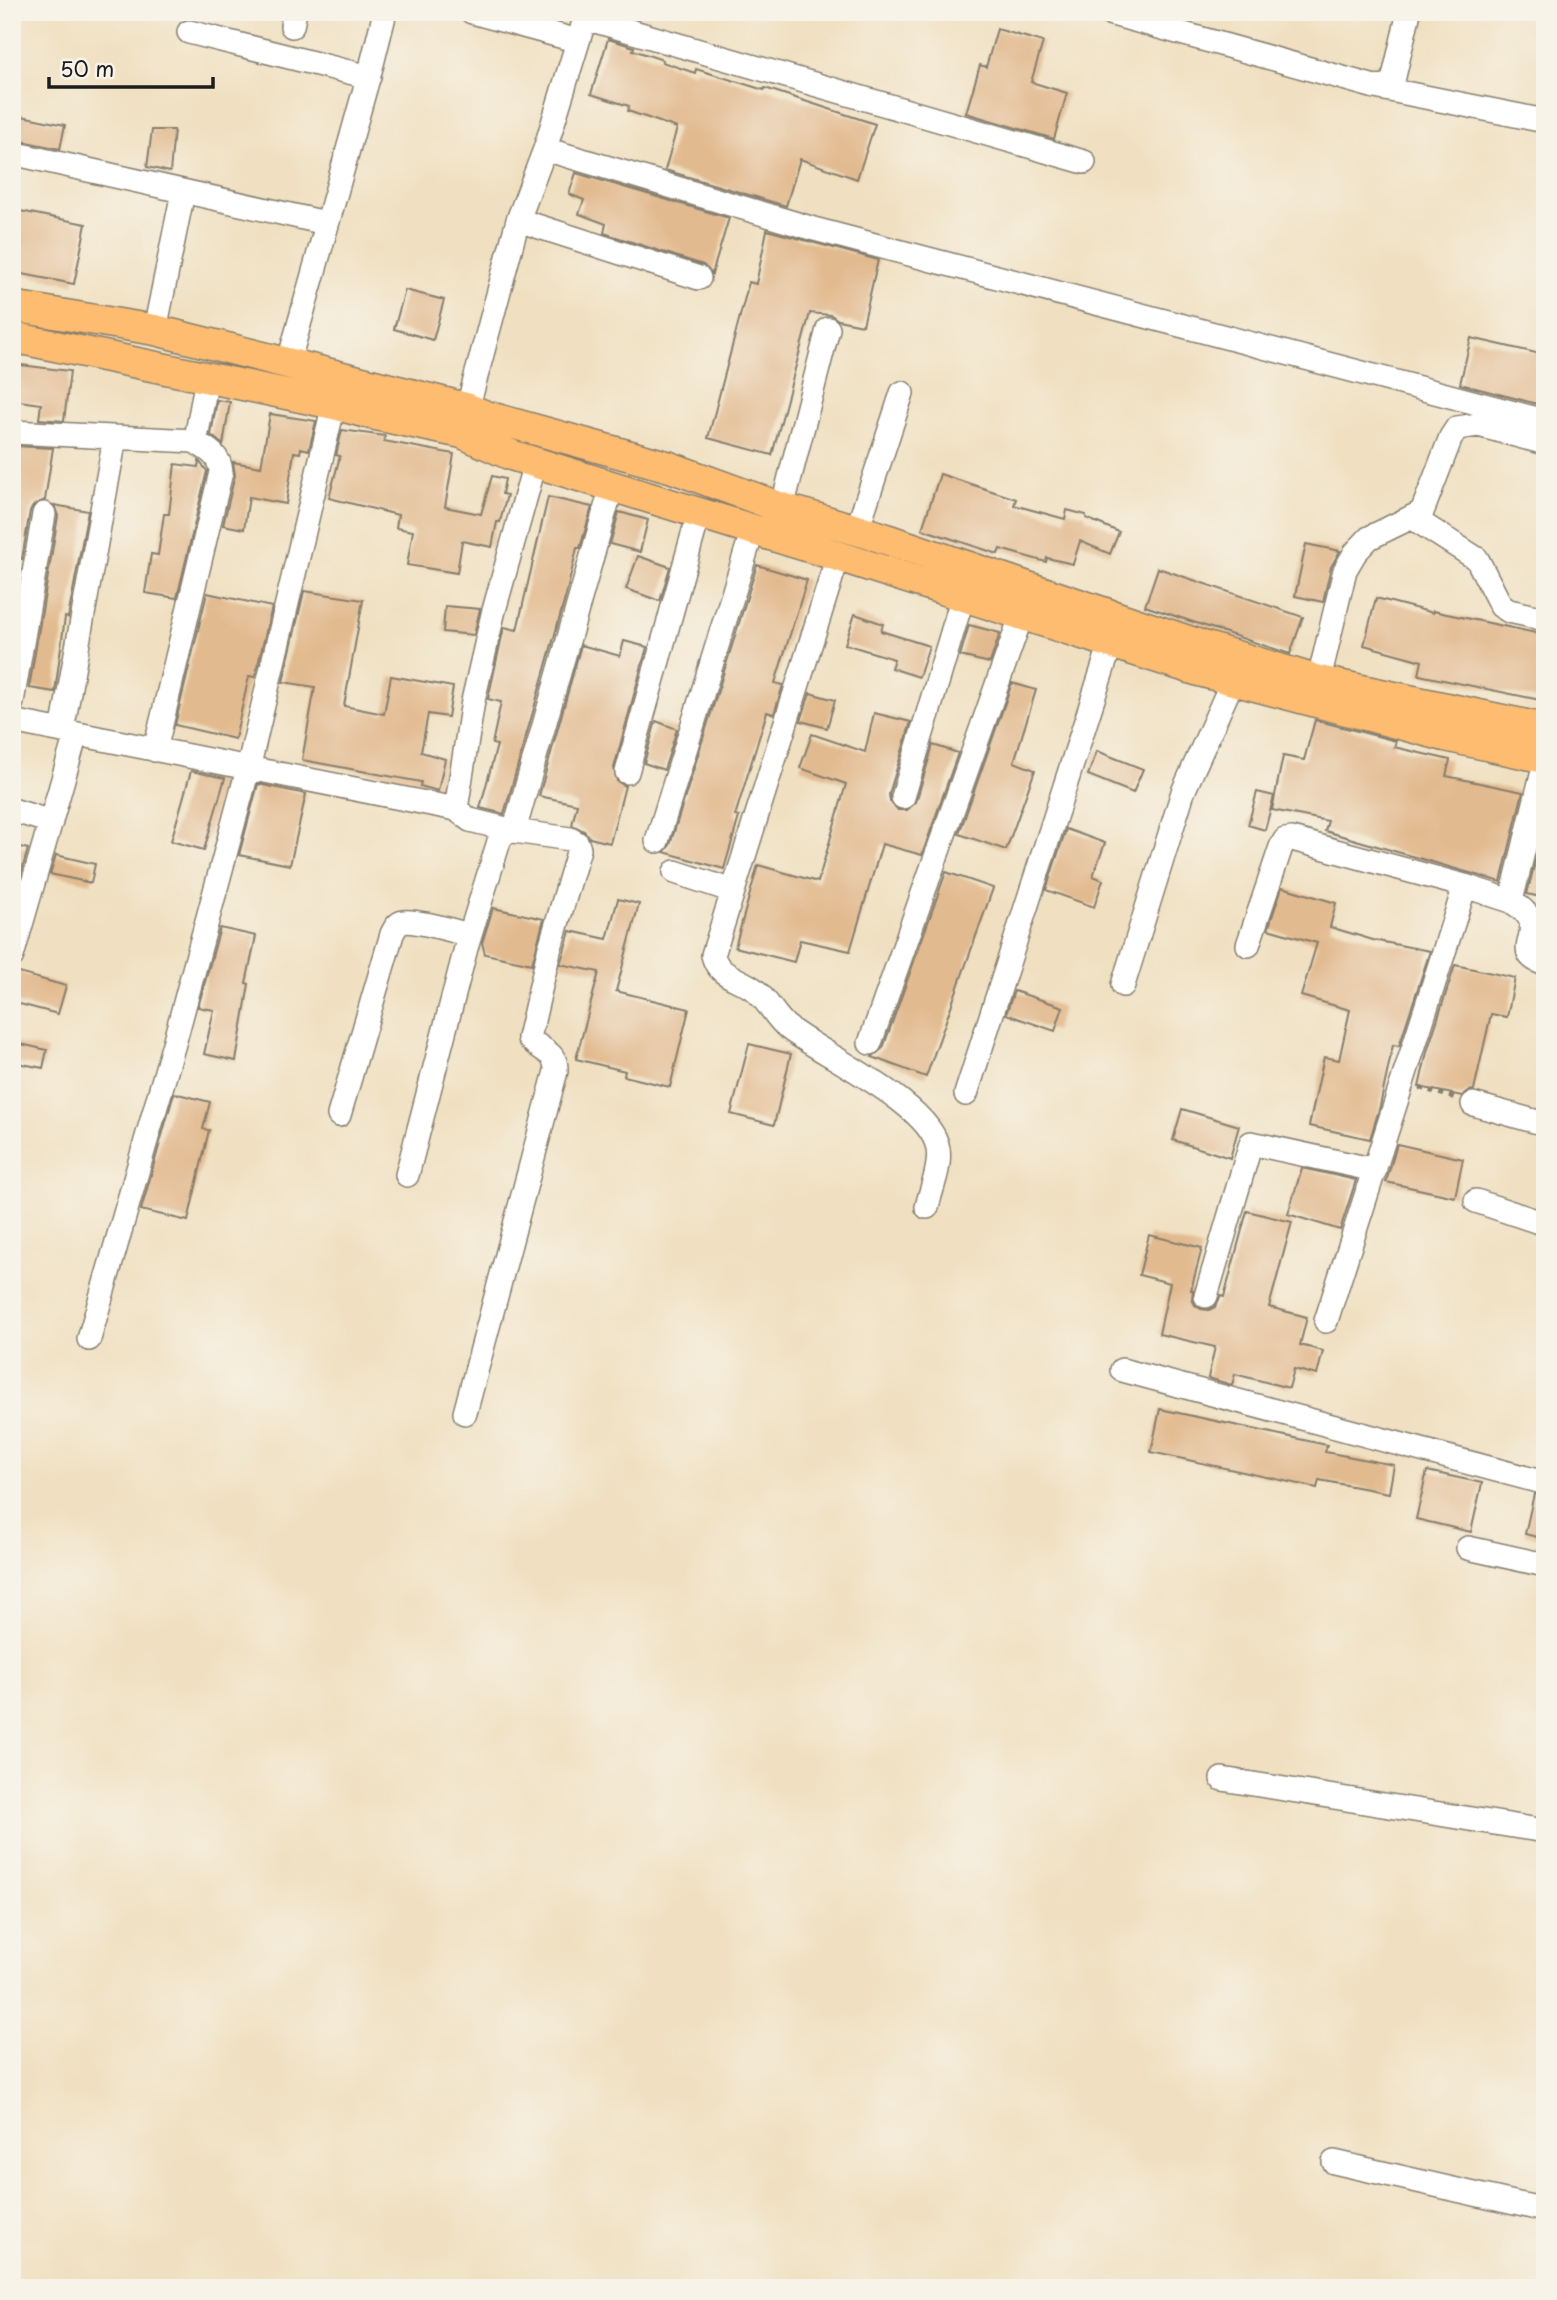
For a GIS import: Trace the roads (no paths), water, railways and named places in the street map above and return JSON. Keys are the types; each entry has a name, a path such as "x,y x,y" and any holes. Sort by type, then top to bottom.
{"main road":[{"path":"12,306 155,330 288,364 364,380 464,421 511,455 1233,680 1545,729"},
{"path":"12,337 371,414 464,421 486,416 670,467 782,508 857,530 1199,645 1316,691 1445,736 1545,760"}],"street":[{"path":"288,364 385,12"},
{"path":"472,12 578,41"},
{"path":"1105,12 1148,18 1375,87 1545,121"},
{"path":"1375,87 1386,86 1393,81 1409,12"},
{"path":"464,421 519,220 545,149 586,15 1084,162"},
{"path":"189,32 369,77"},
{"path":"545,149 827,233 1545,421"},
{"path":"12,153 326,223"},
{"path":"155,330 183,192"},
{"path":"519,220 699,278"},
{"path":"782,508 828,329"},
{"path":"194,441 207,378"},
{"path":"857,530 902,393"},
{"path":"89,1339 171,1053 248,769 334,404"},
{"path":"1316,691 1345,570 1355,553 1369,538 1422,512 1457,428 1478,425 1545,443"},
{"path":"12,432 194,441 215,455 220,464 221,472 155,750"},
{"path":"12,956 51,822 69,733 115,438"},
{"path":"456,809 473,701 493,614 535,463"},
{"path":"514,831 612,486"},
{"path":"627,772 699,513"},
{"path":"12,702 44,514"},
{"path":"1413,518 1477,559 1501,606 1509,611 1545,619"},
{"path":"657,841 753,530"},
{"path":"838,556 713,955 720,971 754,989 788,1027 896,1096 934,1137 939,1150 928,1207"},
{"path":"903,797 963,596"},
{"path":"870,1043 1022,614"},
{"path":"966,1094 1111,643"},
{"path":"1122,985 1183,792 1233,680"},
{"path":"12,721 456,809 470,820 514,831 570,839 577,843 579,849 549,951 529,1038 553,1055 556,1071 465,1413"},
{"path":"1511,901 1545,760"},
{"path":"12,810 51,822"},
{"path":"407,1175 470,935 500,838 507,832 514,831"},
{"path":"1248,945 1281,847 1285,840 1292,839 1511,901 1527,915 1531,923 1529,955 1534,961 1545,964"},
{"path":"675,872 733,891"},
{"path":"1326,1321 1465,886"},
{"path":"339,1115 396,927 403,922 413,922 470,935"},
{"path":"1473,1104 1545,1124"},
{"path":"1206,1296 1251,1143 1375,1170"},
{"path":"1476,1201 1545,1224"},
{"path":"1122,1370 1545,1483"},
{"path":"1468,1548 1545,1565"},
{"path":"1222,1779 1545,1831"},
{"path":"1334,2162 1545,2210"}]}
